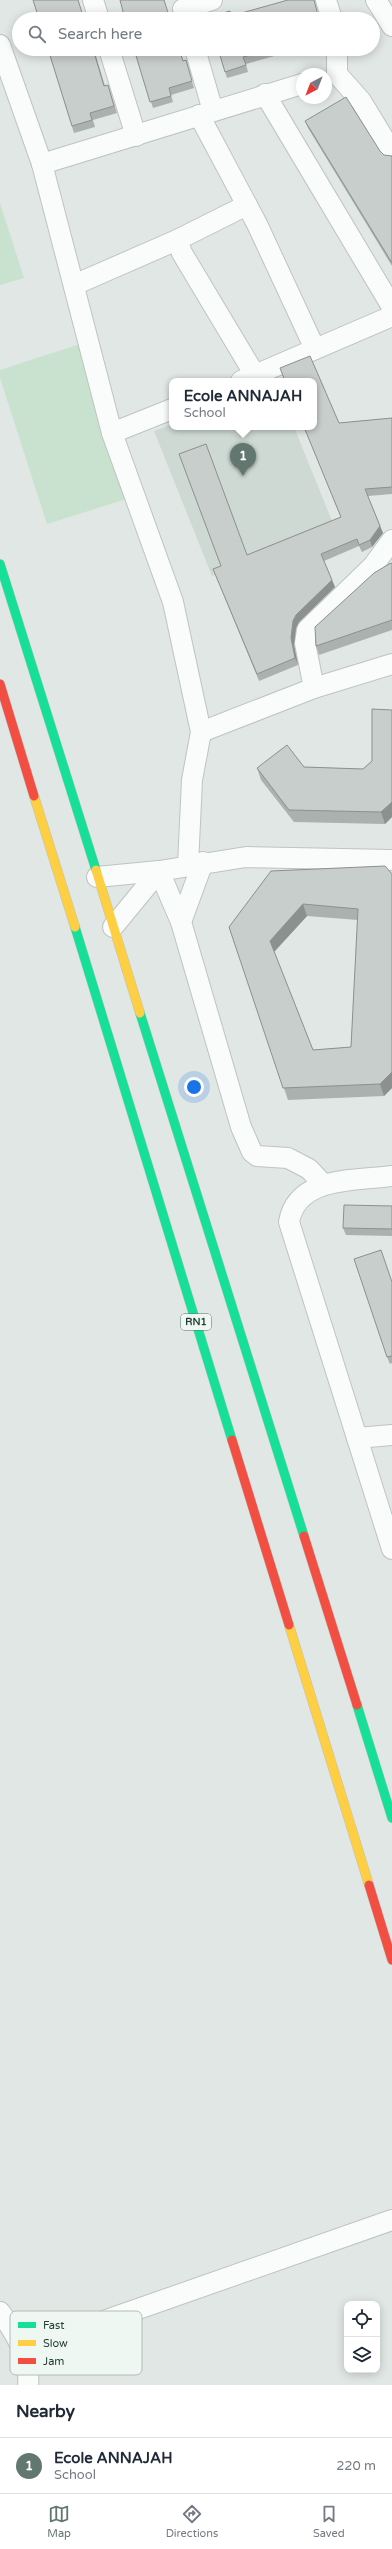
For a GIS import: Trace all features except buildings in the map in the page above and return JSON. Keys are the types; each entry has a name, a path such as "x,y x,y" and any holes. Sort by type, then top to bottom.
{"highway":[{"path":"0,564 96,877 113,927 392,1818"},
{"name":"RN1","path":"0,684 392,1960"}],"street":[{"path":"93,0 97,12"},
{"path":"183,9 212,0"},
{"path":"326,0 330,12"},
{"path":"376,0 392,26"},
{"path":"0,45 42,164 112,433 173,602 201,732 192,780 196,863 181,922"},
{"path":"111,56 136,136"},
{"path":"196,56 206,113 246,205 315,349"},
{"path":"336,56 332,76 361,101 392,152"},
{"path":"42,164 296,86"},
{"path":"265,94 392,307"},
{"path":"74,284 177,240 246,205"},
{"path":"177,240 248,378 392,316"},
{"path":"112,433 169,410"},
{"path":"314,688 305,643 307,630 373,566 392,540"},
{"path":"201,732 314,688 392,664"},
{"path":"96,877 159,871 196,863 246,857 392,860"},
{"path":"159,871 181,922 241,1127 252,1152 263,1158 288,1158 309,1168 324,1185"},
{"path":"113,927 159,871"},
{"path":"392,1176 324,1185 304,1194 291,1210 289,1222 392,1549"},
{"path":"357,1438 392,1435"},
{"path":"138,2311 384,2222 392,2211"},
{"path":"0,2312 10,2326"},
{"path":"27,2375 28,2385"}],"shaded area":[{"path":"169,425 169,430 295,430 332,521 212,576 154,431"}],"green space":[{"path":"0,203 24,278 0,285"},
{"path":"80,344 130,498 47,524 0,378 0,370"}],"traffic: fast":[{"path":"0,564 96,870"},
{"path":"75,927 232,1440"},
{"path":"140,1013 304,1536"},
{"path":"357,1705 392,1818"}],"traffic: slow":[{"path":"34,796 75,927"},
{"path":"96,870 140,1013"},
{"path":"289,1625 369,1885"}],"traffic: jam":[{"path":"0,684 34,796"},
{"path":"232,1440 289,1625"},
{"path":"304,1536 357,1705"},
{"path":"369,1885 392,1960"}],"place":[{"name":"Ecole ANNAJAH","path":"243,476"}]}
